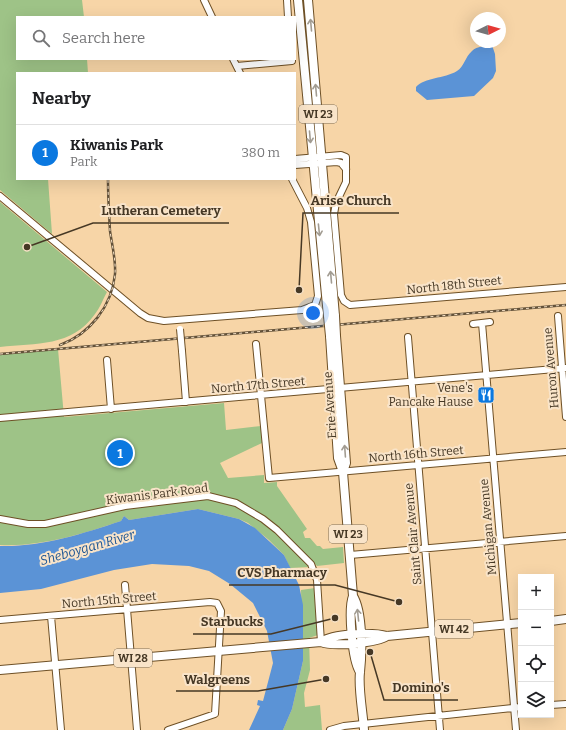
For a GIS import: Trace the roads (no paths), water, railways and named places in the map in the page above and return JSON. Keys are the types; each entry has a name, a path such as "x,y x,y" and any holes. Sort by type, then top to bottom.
{"main road":[{"name":"WI 23","path":"298,0 312,160 331,316"},
{"name":"WI 23","path":"308,0 322,160 331,316"},
{"name":"Erie Avenue","path":"331,316 337,389 346,462 343,472 353,596 357,606 356,661 360,672"},
{"path":"554,621 566,619"},
{"name":"WI 42","path":"357,638 373,633 387,636 518,624"},
{"name":"WI 28","path":"321,642 328,638 357,638"},
{"name":"Erie Avenue","path":"357,638 362,657 360,672 364,727"},
{"name":"WI 28","path":"0,670 311,642 333,644 357,638"},
{"path":"333,644 351,650 356,661"}],"street":[{"path":"204,0 212,16"},
{"path":"287,0 288,16"},
{"path":"233,60 239,72"},
{"path":"236,66 292,60"},
{"name":"North 18th Street","path":"322,160 345,155 345,185 336,203 334,214 341,295 345,302 356,306 566,287"},
{"path":"296,159 322,160"},
{"path":"296,165 312,160"},
{"path":"0,196 140,313 156,320 179,321 313,307 317,303 318,296 311,222 307,208 293,180"},
{"name":"Huron Avenue","path":"558,316 564,369 566,417"},
{"path":"179,321 186,402"},
{"path":"473,324 490,322"},
{"name":"Michigan Avenue","path":"482,323 507,625 518,708 516,730"},
{"name":"Saint Clair Avenue","path":"408,337 440,730"},
{"path":"256,344 261,396"},
{"path":"107,360 111,409"},
{"name":"North 17th Street","path":"0,418 564,369"},
{"name":"North 16th Street","path":"261,396 269,478 566,452"},
{"name":"Kiwanis Park Road","path":"0,519 28,524 45,524 125,506 208,496 226,500 246,508 263,519 311,564 316,575 321,642"},
{"path":"350,556 566,536"},
{"path":"125,585 137,730"},
{"name":"North 15th Street","path":"0,620 211,602 218,604 221,610 219,651"},
{"path":"51,616 61,730"},
{"path":"168,730 215,714 219,651"},
{"path":"554,705 566,704"},
{"path":"330,730 344,726 364,727 438,716 518,708"}],"water":[{"path":"493,48 495,54 496,71 493,78 474,96 427,100 416,91 416,87 424,81 452,74 457,71 474,49"},
{"name":"Sheboygan River","path":"198,509 239,519 255,528 284,555 299,585 303,605 303,661 292,709 283,730 249,730 260,706 257,705 258,700 263,701 273,663 267,631 253,603 230,584 209,571 189,566 152,564 114,570 41,589 0,593 0,546 15,546 61,539 121,521 124,516 129,520"}],"railway":[{"path":"60,345 81,334 90,326 104,308 113,286 115,263 110,231 108,180"},
{"path":"0,354 566,305"}],"place":[{"name":"Lutheran Cemetery","path":"27,247"},
{"name":"Arise Church","path":"299,290"},
{"name":"Vene's Pancake Hause","path":"486,395"},
{"name":"Kiwanis Park","path":"120,453"},
{"name":"CVS Pharmacy","path":"399,602"},
{"name":"Starbucks","path":"335,618"},
{"name":"Domino's","path":"370,652"},
{"name":"Walgreens","path":"326,679"}]}
